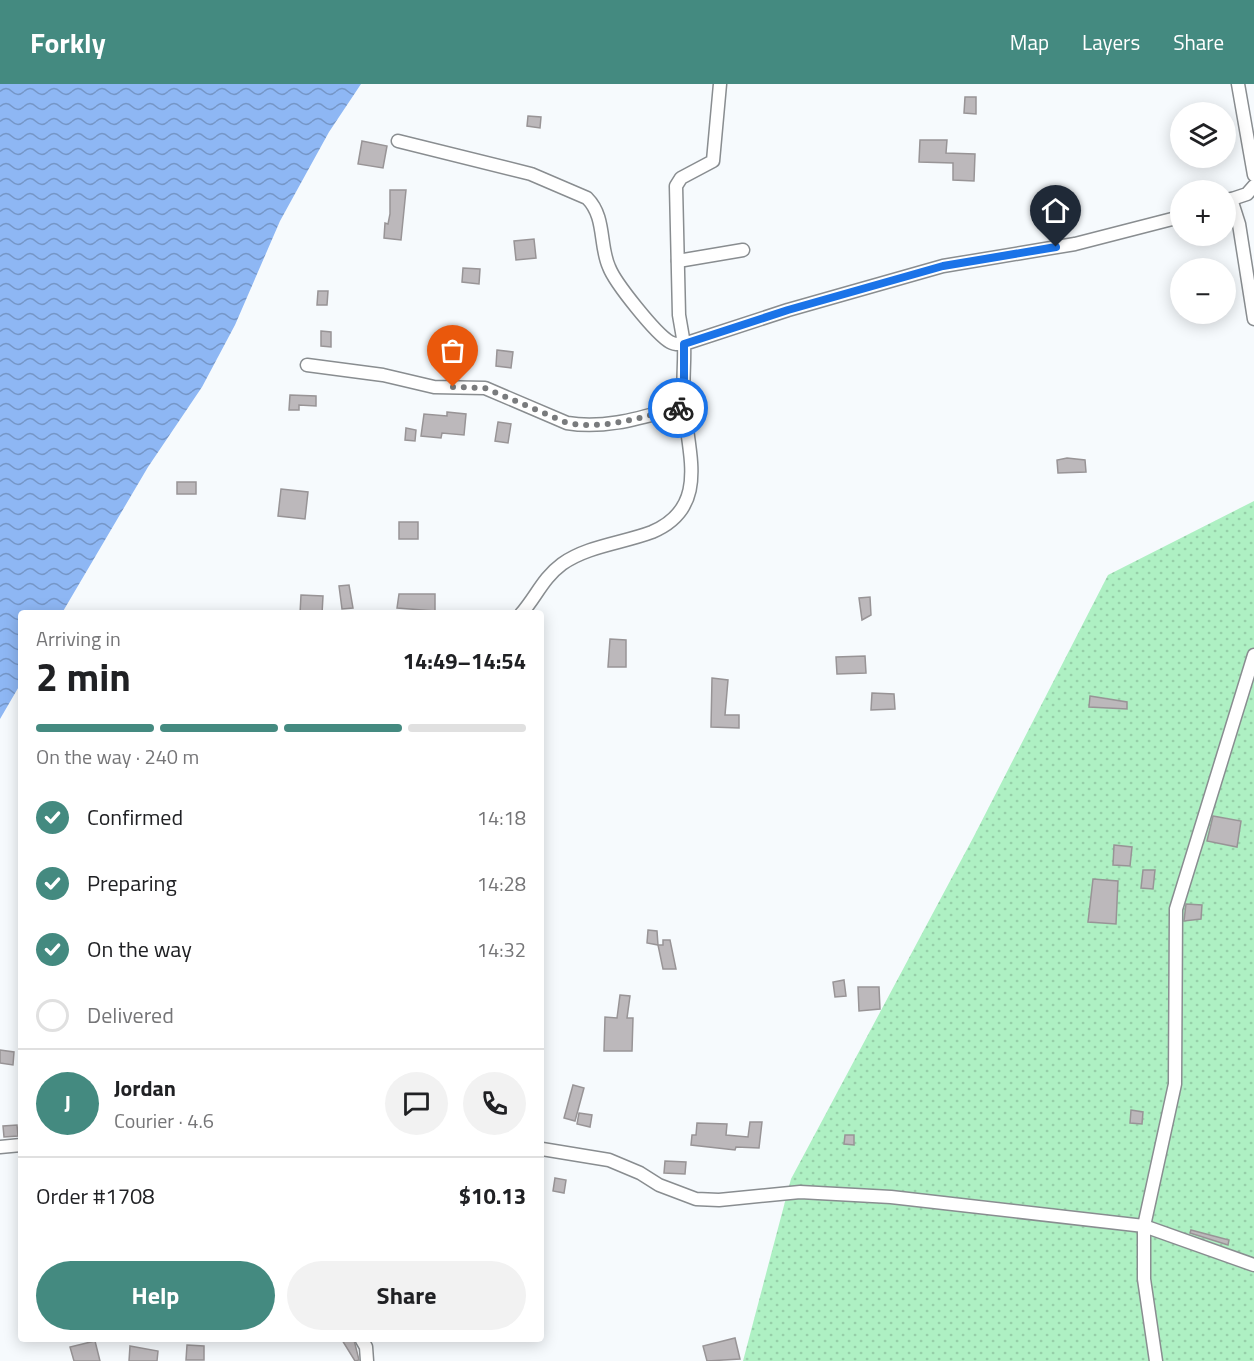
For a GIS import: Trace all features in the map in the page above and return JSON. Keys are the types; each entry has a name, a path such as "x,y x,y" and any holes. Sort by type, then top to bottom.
{"street":[{"path":"525,610 545,578 563,563 581,554 654,531 681,513 688,500 692,459 684,406 684,344 679,315 676,186 681,178 713,161 720,84"},
{"path":"1238,84 1254,174"},
{"path":"398,141 531,174 587,198 593,204 600,222 608,267 626,294 668,341 684,344 788,310 943,266 1075,244 1170,220"},
{"path":"1236,197 1247,194 1254,186"},
{"path":"1236,217 1239,224 1254,319"},
{"path":"678,261 743,250"},
{"path":"308,365 382,375 434,387 485,388 567,423 582,426 617,423 684,406"},
{"path":"1156,1361 1144,1279 1144,1226 1175,1084 1176,909 1254,655"},
{"path":"0,1147 18,1145"},
{"path":"544,1149 609,1160 640,1173 659,1185 696,1199 719,1200 800,1192 891,1197 1144,1226 1254,1265"},
{"path":"363,1342 366,1347 367,1361"}],"green space":[{"path":"1254,501 1254,1361 743,1361 791,1179 973,838 1108,575"}],"water":[{"path":"0,84 361,84 329,132 280,221 235,325 202,387 148,467 64,610 18,610 18,688 0,719"}],"building":[{"path":"965,97 976,97 976,114 964,113"},
{"path":"528,116 541,117 540,128 527,126"},
{"path":"920,140 947,140 946,153 975,154 974,181 953,180 953,163 919,162"},
{"path":"362,141 387,146 383,168 358,164"},
{"path":"390,190 406,190 401,240 384,238 385,223 388,224 390,214"},
{"path":"534,239 536,258 516,260 514,241"},
{"path":"463,268 480,269 479,284 462,282"},
{"path":"318,291 328,291 327,305 317,305"},
{"path":"321,331 331,332 331,347 321,346"},
{"path":"497,350 513,352 511,368 496,366"},
{"path":"290,395 316,396 316,406 299,405 299,410 289,410"},
{"path":"447,412 466,414 464,435 442,433 441,438 421,436 424,414 447,416"},
{"path":"498,422 511,424 508,443 495,441"},
{"path":"406,428 416,430 415,441 405,440"},
{"path":"1067,458 1085,460 1086,472 1058,473 1057,460"},
{"path":"177,482 196,482 196,494 177,494"},
{"path":"281,489 308,492 305,519 278,516"},
{"path":"399,522 418,522 418,539 399,539"},
{"path":"349,585 353,608 342,609 339,586"},
{"path":"399,594 435,594 435,610 397,608"},
{"path":"301,595 323,596 322,610 300,610"},
{"path":"870,597 871,615 862,620 859,598"},
{"path":"610,639 626,640 626,667 608,667"},
{"path":"865,656 866,673 837,674 836,657"},
{"path":"712,678 728,680 725,715 739,715 739,728 711,727"},
{"path":"872,693 894,694 895,709 871,710"},
{"path":"1090,696 1127,702 1127,709 1089,707"},
{"path":"1213,816 1241,821 1237,847 1207,841"},
{"path":"1114,845 1132,847 1130,866 1113,865"},
{"path":"1143,870 1155,870 1153,889 1141,888"},
{"path":"1093,879 1118,881 1116,924 1088,922"},
{"path":"1186,904 1202,905 1201,919 1184,921"},
{"path":"648,930 657,931 658,945 647,943"},
{"path":"663,940 670,940 676,969 663,969 658,945 663,945"},
{"path":"844,980 846,996 835,997 833,982"},
{"path":"858,987 879,987 880,1009 859,1011"},
{"path":"620,995 630,996 627,1018 633,1018 632,1051 604,1051 605,1017 617,1018"},
{"path":"0,1050 14,1052 13,1065 0,1063"},
{"path":"573,1085 584,1088 575,1121 564,1118"},
{"path":"1131,1110 1143,1112 1142,1124 1130,1123"},
{"path":"579,1113 592,1115 590,1127 577,1124"},
{"path":"750,1122 762,1122 759,1148 736,1147 735,1150 691,1145 692,1135 696,1135 697,1123 727,1124 726,1135 748,1137"},
{"path":"17,1125 18,1136 4,1137 3,1126"},
{"path":"845,1135 854,1135 854,1145 844,1144"},
{"path":"665,1161 686,1162 685,1174 664,1173"},
{"path":"555,1178 566,1180 564,1193 553,1191"},
{"path":"1191,1230 1229,1240 1228,1245 1190,1233"},
{"path":"735,1338 740,1359 707,1361 703,1346"},
{"path":"95,1342 100,1361 74,1361 70,1347"},
{"path":"343,1342 354,1342 359,1360 355,1361"},
{"path":"187,1345 204,1346 204,1360 186,1360"},
{"path":"130,1346 158,1351 157,1361 129,1361"}],"way so far":[{"path":"453,387 485,388 567,423 582,426 617,423 678,408"}],"route":[{"path":"678,408 684,406 682,365 684,344 788,310 943,266 1056,247"}]}
